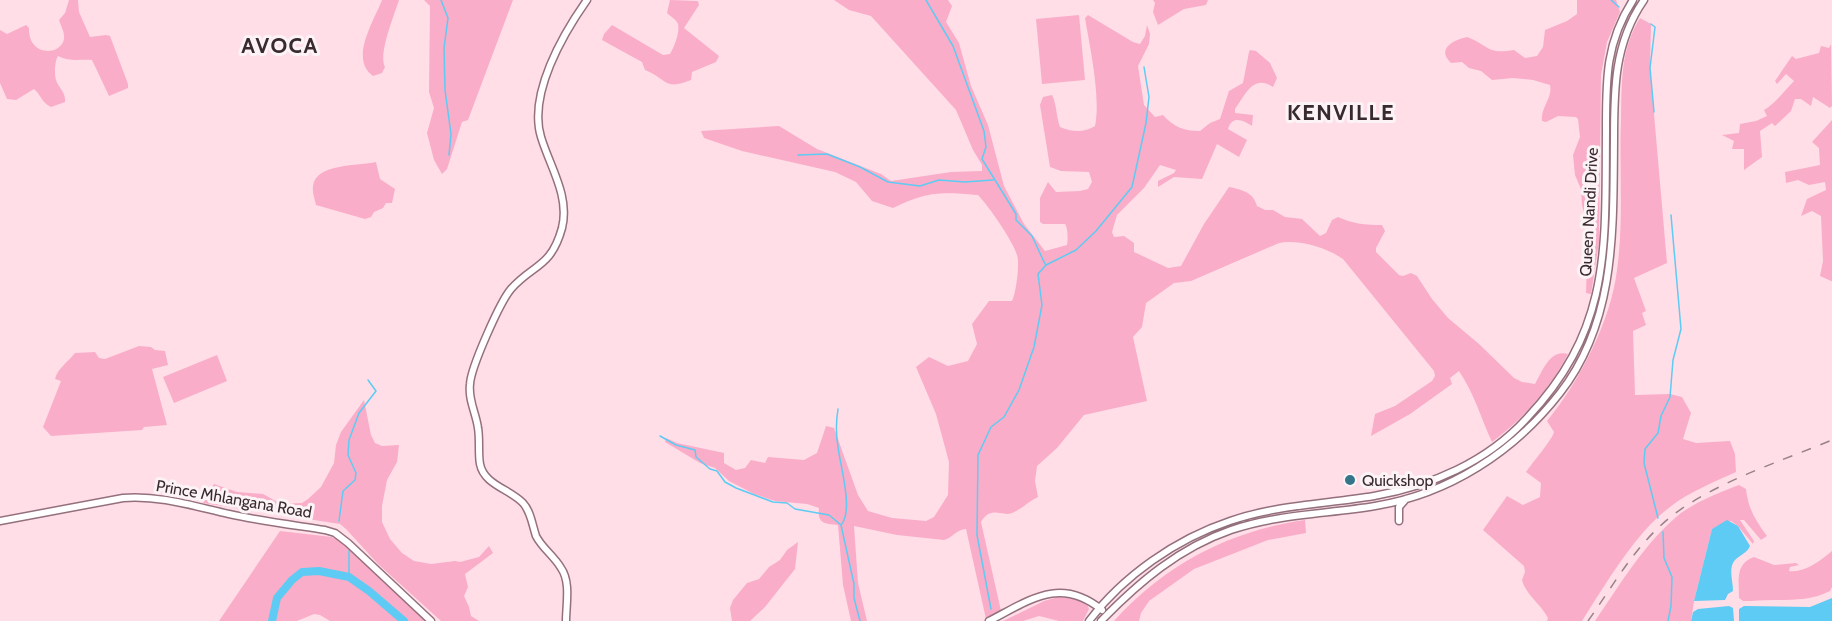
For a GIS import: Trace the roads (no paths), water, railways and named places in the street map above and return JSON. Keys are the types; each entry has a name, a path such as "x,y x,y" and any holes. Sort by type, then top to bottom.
{"main road":[{"path":"566,621 567,592 564,572 539,542 525,506 516,497 487,478 481,467 478,426 470,399 470,385 472,374 506,297 516,284 546,260 557,243 564,216 563,205 557,179 540,135 537,112 548,74 563,36 587,0"},
{"name":"Queen Nandi Drive","path":"1089,621 1099,608 1140,570 1197,535 1230,521 1255,514 1374,496 1432,481 1470,463 1487,452 1512,433 1539,405 1558,380 1578,347 1599,286 1605,233 1607,70 1613,42 1633,0"},
{"name":"Queen Nandi Drive","path":"1101,621 1135,587 1159,568 1195,546 1231,530 1277,518 1374,506 1407,499 1448,484 1470,473 1510,446 1542,415 1562,392 1587,346 1604,301 1611,261 1617,64 1625,34 1643,1"},
{"name":"Prince Mhlangana Road","path":"0,521 141,496 260,520 325,530 334,533 348,543 431,621"},
{"path":"1399,521 1399,507 1407,499"},
{"path":"989,621 1040,597 1065,593 1082,597 1107,615"}],"water":[{"path":"1727,520 1738,526 1750,546 1733,563 1731,571 1733,591 1725,600 1694,601 1712,529"},
{"path":"1832,598 1832,621 1739,621 1739,609 1744,606 1810,607"},
{"path":"1729,606 1733,608 1734,621 1691,621 1693,612 1698,609"}],"waterway":[{"path":"441,0 448,18 444,48 445,90 451,134 449,155"},
{"path":"926,0 953,46 984,131 986,147 982,159 1016,214 1016,220 1032,236 1045,264"},
{"path":"1611,0 1619,7"},
{"path":"1651,24 1655,27 1650,68 1654,112"},
{"path":"991,609 977,535 978,455 991,427 1004,417 1019,390 1034,347 1042,305 1038,274 1046,265 1076,250 1096,231 1132,187 1146,123 1149,97 1144,67"},
{"path":"798,155 827,154 860,167 888,182 920,186 939,180 965,182 993,180"},
{"path":"1658,518 1644,463 1645,449 1658,433 1661,416 1670,397 1673,360 1681,329 1671,215"},
{"path":"339,521 343,491 355,480 356,473 348,455 349,440 359,413 376,391 368,380"},
{"path":"838,409 837,438 846,499 845,518 841,525"},
{"path":"660,436 676,445 695,450 696,457 710,469 717,471 725,482 736,488 773,502 787,503 795,509 829,515 841,525 860,621"},
{"path":"1663,532 1664,558 1672,577 1668,621"},
{"path":"349,551 349,577"},
{"path":"272,621 277,598 292,580 302,572 319,571 349,577 404,621"}],"railway":[{"path":"1588,621 1638,550 1674,514 1716,488 1832,440"}],"place":[{"name":"Quickshop","path":"1350,480"}],"district":[{"name":"AVOCA","path":"280,45"},
{"name":"KENVILLE","path":"1341,112"}]}
